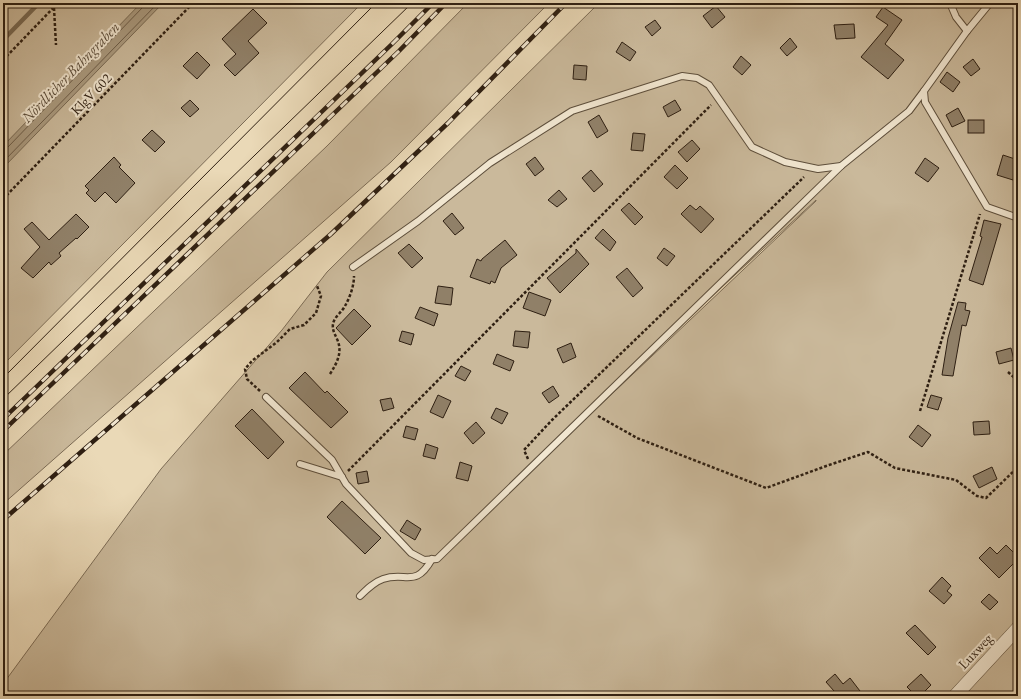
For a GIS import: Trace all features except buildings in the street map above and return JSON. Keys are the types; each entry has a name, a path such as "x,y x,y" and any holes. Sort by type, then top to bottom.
{"street":[{"name":"Luxweg","path":"955,696 1018,628"}],"lane":[{"path":"950,3 956,17 967,31"},
{"path":"266,397 332,460 346,484 411,553 424,560 437,559 841,166 909,111 967,31 990,3"},
{"path":"354,267 418,221 490,163 572,110 682,76 697,78 709,85 752,147 785,162 813,168 818,169 841,166"},
{"path":"924,91 926,102 987,207 1018,218"},
{"path":"300,464 342,477"},
{"path":"360,596 373,584 382,579 392,576 405,578 414,577 420,573 432,559"}],"path":[{"path":"3,60 58,3"},
{"name":"KlgV 602","path":"3,199 193,3"},
{"path":"54,7 56,45"},
{"path":"342,477 718,98"},
{"path":"532,466 524,450 552,420 813,168"},
{"path":"920,411 984,202"},
{"path":"330,374 336,365 340,354 338,340 332,328 333,322 345,306 351,292 354,281 354,267"},
{"path":"266,397 247,379 245,369 253,360 277,342 290,329 304,325 316,313 321,296 317,286"},
{"path":"1008,372 1018,380"},
{"path":"588,411 637,438 766,488 868,452 895,468 956,480 978,496 986,498 1018,467"}],"shaded area":[{"path":"3,3 362,3 3,365"},
{"path":"468,3 549,3 391,162 3,504 3,455 327,146"},
{"path":"599,3 1018,3 1018,696 3,696 3,684 161,469 282,330 327,272","holes":["816,201 542,460 588,411"]}],"water":[{"path":"141,3 163,3 3,168 3,146"}],"waterway":[{"path":"3,40 39,3"}],"tram line":[{"path":"3,378 376,3"},
{"path":"3,399 412,3"}],"railway":[{"path":"3,419 433,3"},
{"path":"3,431 399,51 446,3"},
{"path":"3,520 331,234 448,123 566,3"}],"water label":[{"name":"Nördlicher Bahngraben","path":"70,72"}]}
